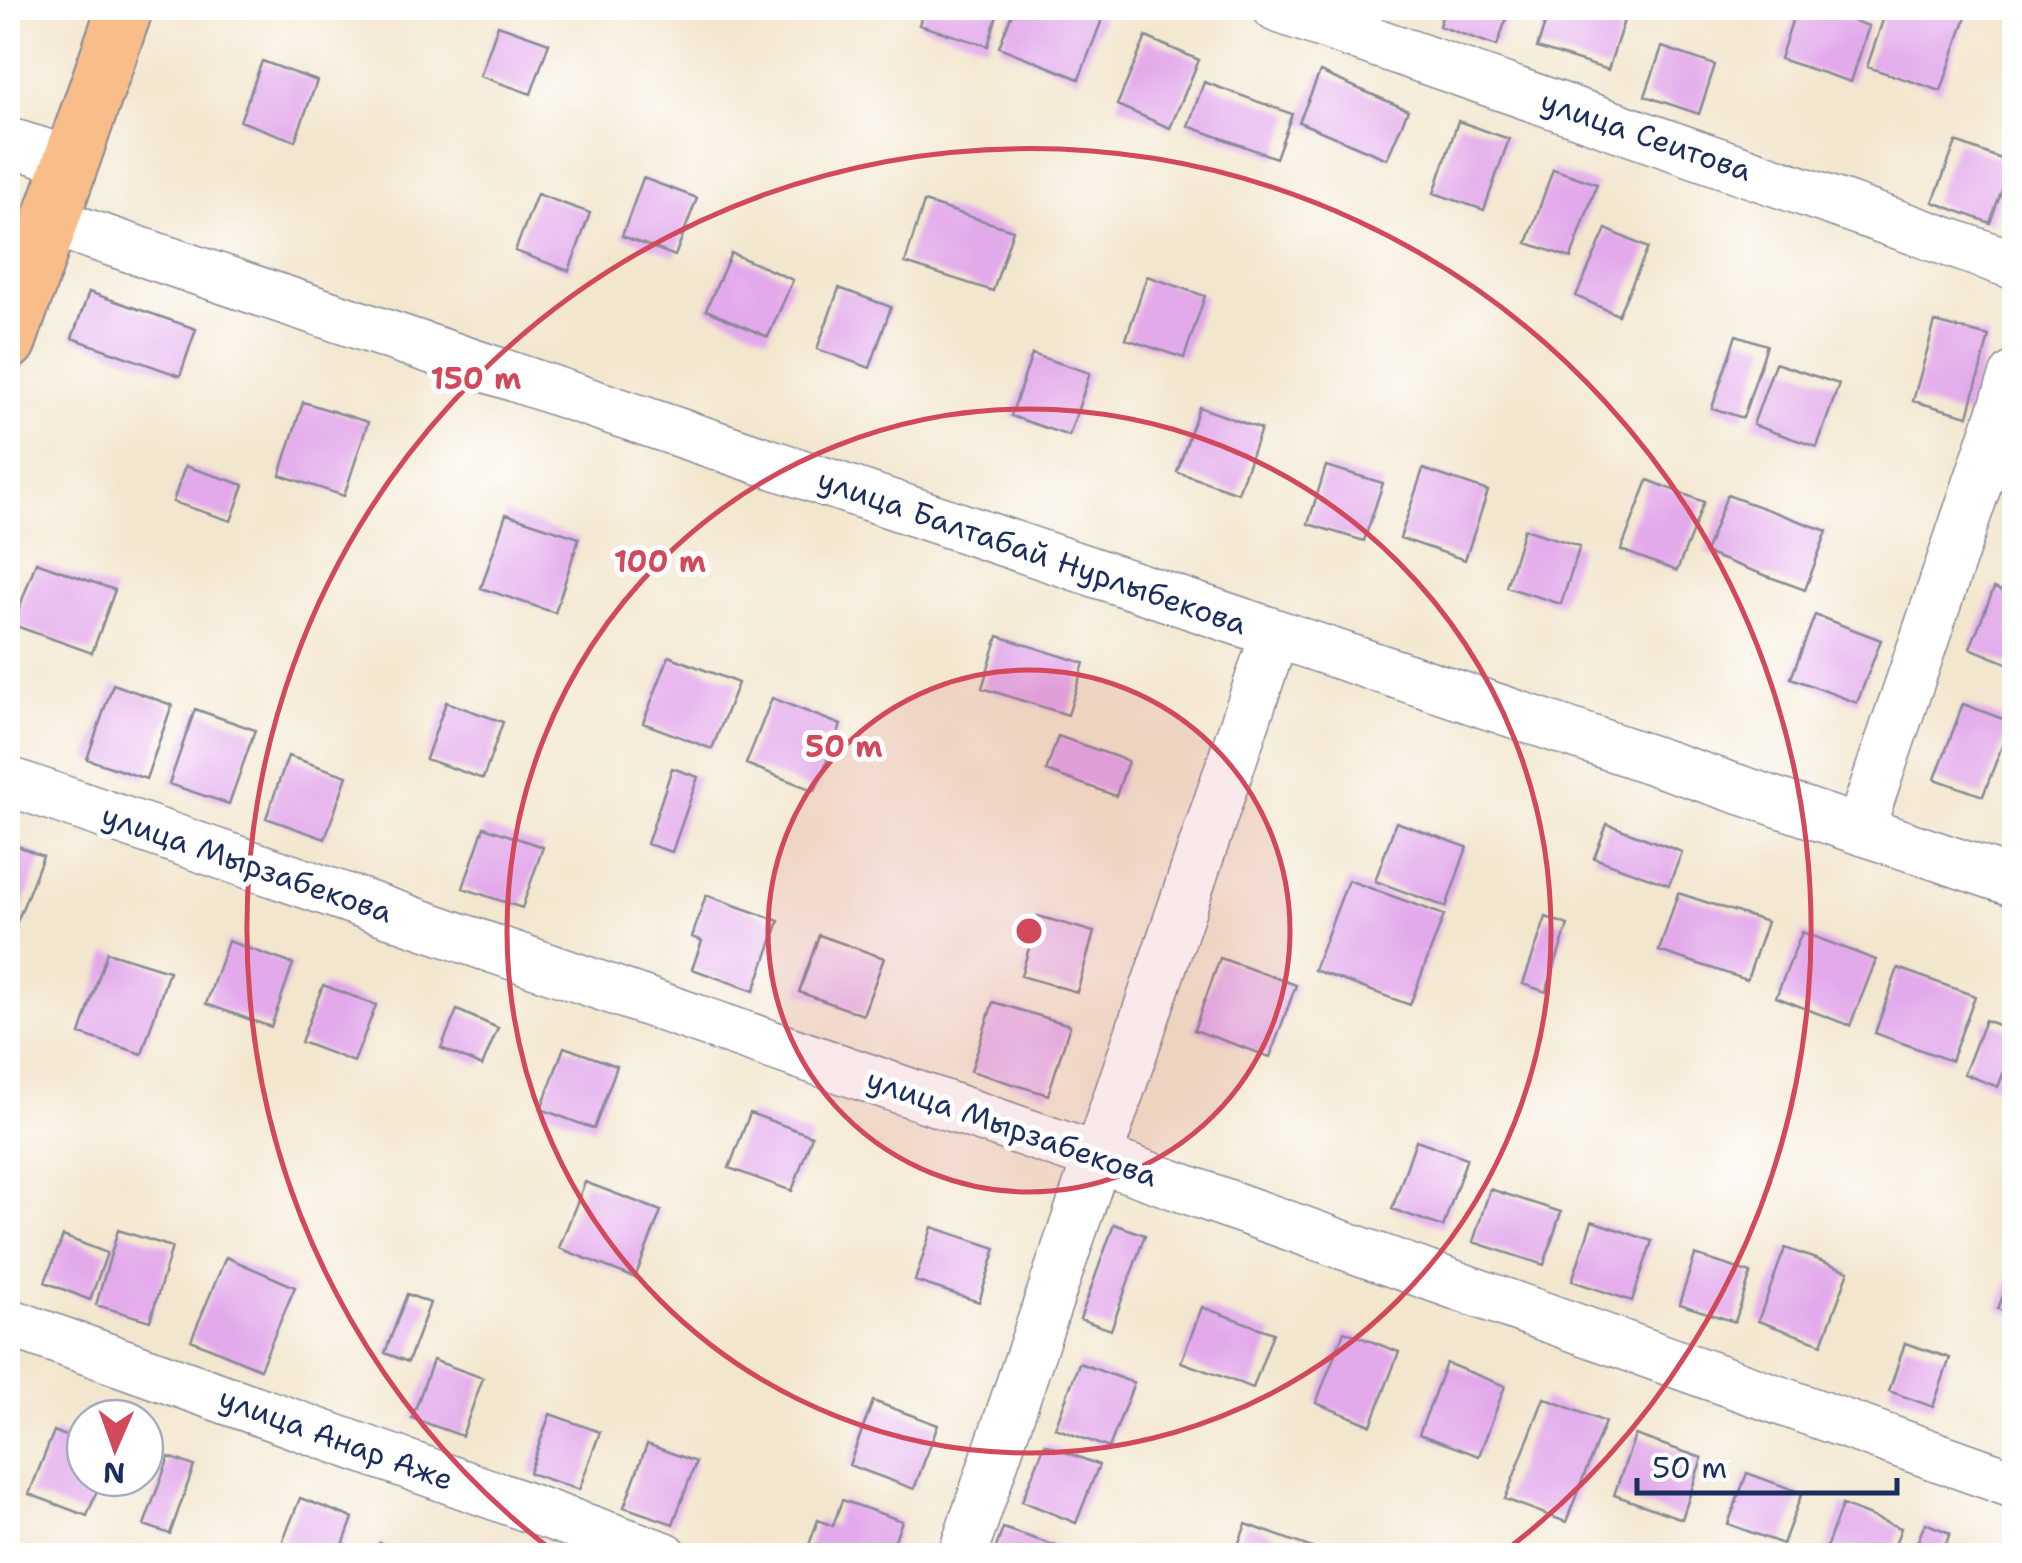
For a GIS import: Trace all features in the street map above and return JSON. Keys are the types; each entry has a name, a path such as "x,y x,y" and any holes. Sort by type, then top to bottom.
{"main road":[{"path":"8,342 125,8"}],"street":[{"name":"улица Сеитова","path":"1277,8 2014,265"},
{"path":"8,142 71,161"},
{"name":"улица Балтабай Нурлыбекова","path":"50,220 2014,882"},
{"path":"1860,829 2014,376"},
{"path":"962,1556 1276,634"},
{"name":"улица Мырзабекова","path":"8,781 1096,1157 2014,1484"},
{"name":"улица Анар Аже","path":"8,1322 664,1556"}],"building":[{"path":"924,8 999,8 988,46 919,25"},
{"path":"1014,8 1078,8 1103,17 1079,79 999,47"},
{"path":"1445,8 1510,8 1497,46 1439,26"},
{"path":"1550,8 1605,8 1626,14 1608,70 1537,48"},
{"path":"1796,8 1813,8 1869,26 1851,82 1780,59"},
{"path":"1887,8 1969,8 1941,91 1867,67"},
{"path":"498,25 549,43 531,94 480,76"},
{"path":"1146,37 1199,60 1170,128 1117,105"},
{"path":"1662,47 1715,65 1699,114 1645,96"},
{"path":"262,61 317,81 295,141 240,121"},
{"path":"1320,72 1408,110 1387,159 1299,122"},
{"path":"1204,82 1292,114 1276,158 1188,126"},
{"path":"1458,121 1509,139 1484,210 1434,193"},
{"path":"1956,142 2012,163 1990,223 1933,202"},
{"path":"1553,169 1597,184 1571,258 1527,243"},
{"path":"643,178 697,198 675,256 622,236"},
{"path":"537,194 590,213 569,271 515,251"},
{"path":"924,202 1013,230 993,291 905,263"},
{"path":"1606,229 1648,248 1618,315 1576,296"},
{"path":"731,253 793,280 768,337 706,310"},
{"path":"1147,276 1205,296 1184,358 1126,339"},
{"path":"839,288 891,307 870,368 817,349"},
{"path":"89,292 196,329 180,376 72,338"},
{"path":"1935,322 1989,336 1968,416 1913,401"},
{"path":"1736,335 1767,345 1743,418 1712,408"},
{"path":"1032,354 1090,373 1069,436 1011,416"},
{"path":"1775,363 1839,384 1817,447 1753,425"},
{"path":"303,402 368,422 344,496 280,475"},
{"path":"1199,407 1261,429 1238,493 1177,472"},
{"path":"185,466 244,485 231,521 173,502"},
{"path":"1326,466 1383,483 1364,541 1308,524"},
{"path":"1423,469 1488,491 1465,560 1400,538"},
{"path":"1648,480 1704,502 1677,571 1621,550"},
{"path":"1727,495 1827,531 1805,590 1705,553"},
{"path":"506,514 579,538 555,613 481,588"},
{"path":"1524,529 1580,546 1561,604 1506,587"},
{"path":"36,562 115,590 92,653 13,625"},
{"path":"1994,588 2014,596 2014,666 1970,648"},
{"path":"1815,615 1881,640 1857,703 1791,678"},
{"path":"998,636 1084,663 1068,715 982,688"},
{"path":"669,656 738,683 712,749 643,723"},
{"path":"113,684 172,705 146,779 87,759"},
{"path":"772,698 841,725 815,791 746,764"},
{"path":"446,702 503,722 483,779 426,759"},
{"path":"1963,704 2011,722 1983,796 1935,779"},
{"path":"195,709 255,730 229,804 169,784"},
{"path":"1058,736 1128,761 1116,796 1046,771"},
{"path":"288,756 347,776 325,839 266,818"},
{"path":"672,768 698,777 672,852 647,844"},
{"path":"1396,822 1467,847 1446,907 1375,881"},
{"path":"1607,824 1682,852 1669,885 1594,858"},
{"path":"484,827 543,847 522,908 463,888"},
{"path":"8,842 43,856 17,922 8,918"},
{"path":"1348,880 1444,915 1410,1005 1314,970"},
{"path":"1678,893 1767,922 1747,980 1659,951"},
{"path":"706,895 779,921 754,991 692,969 702,941 692,937"},
{"path":"1038,916 1094,932 1077,992 1021,976"},
{"path":"1546,917 1568,925 1546,992 1523,984"},
{"path":"1802,932 1876,960 1850,1026 1776,997"},
{"path":"819,935 884,958 863,1015 799,992"},
{"path":"228,941 293,964 271,1027 206,1004"},
{"path":"107,952 169,971 142,1054 80,1034"},
{"path":"1220,958 1296,985 1270,1057 1194,1030"},
{"path":"1898,968 1975,996 1951,1061 1875,1033"},
{"path":"323,985 376,1005 354,1062 301,1042"},
{"path":"993,1002 1070,1025 1048,1095 971,1071"},
{"path":"457,1010 498,1028 482,1066 441,1048"},
{"path":"1985,1020 2014,1031 2014,1046 1998,1087 1964,1074"},
{"path":"564,1047 617,1066 594,1129 541,1109"},
{"path":"750,1113 812,1136 792,1191 729,1168"},
{"path":"1416,1140 1467,1158 1443,1227 1392,1209"},
{"path":"585,1182 661,1211 635,1278 559,1248"},
{"path":"1490,1189 1561,1212 1544,1265 1473,1242"},
{"path":"1592,1221 1652,1241 1632,1301 1572,1281"},
{"path":"1114,1224 1145,1235 1111,1330 1080,1319"},
{"path":"932,1227 996,1248 979,1302 915,1281"},
{"path":"118,1230 172,1247 150,1321 96,1305"},
{"path":"63,1236 107,1253 90,1300 45,1282"},
{"path":"1785,1248 1849,1271 1822,1344 1758,1321"},
{"path":"1695,1255 1751,1273 1735,1322 1679,1304"},
{"path":"226,1257 295,1287 260,1369 191,1340"},
{"path":"2014,1266 2014,1315 1998,1309"},
{"path":"407,1294 430,1303 408,1362 385,1353"},
{"path":"1202,1307 1273,1333 1253,1388 1181,1362"},
{"path":"1344,1331 1399,1352 1371,1425 1316,1403"},
{"path":"1905,1343 1950,1358 1933,1407 1889,1391"},
{"path":"433,1360 483,1378 462,1436 412,1418"},
{"path":"1079,1363 1134,1383 1109,1448 1055,1428"},
{"path":"1446,1363 1505,1386 1479,1456 1419,1434"},
{"path":"1544,1398 1605,1422 1566,1522 1505,1499"},
{"path":"873,1401 938,1425 914,1489 849,1465"},
{"path":"550,1414 600,1432 579,1490 529,1473"},
{"path":"54,1431 65,1436 65,1498 94,1498 87,1516 29,1494"},
{"path":"1635,1435 1702,1458 1682,1519 1614,1495"},
{"path":"647,1444 696,1462 673,1524 624,1507"},
{"path":"1045,1444 1099,1465 1076,1523 1022,1501"},
{"path":"169,1457 194,1466 170,1534 144,1525 154,1498 165,1498"},
{"path":"1747,1473 1802,1493 1783,1544 1728,1524"},
{"path":"300,1498 353,1518 339,1556 277,1556"},
{"path":"842,1500 902,1521 889,1556 805,1556 818,1520 833,1526"},
{"path":"1842,1505 1901,1528 1891,1556 1823,1556"},
{"path":"1925,1523 1950,1533 1941,1556 1912,1556"},
{"path":"1246,1524 1312,1548 1309,1556 1234,1556"},
{"path":"1003,1528 1068,1550 1066,1556 993,1556"},
{"path":"379,1543 415,1555 415,1556 374,1556"}]}
